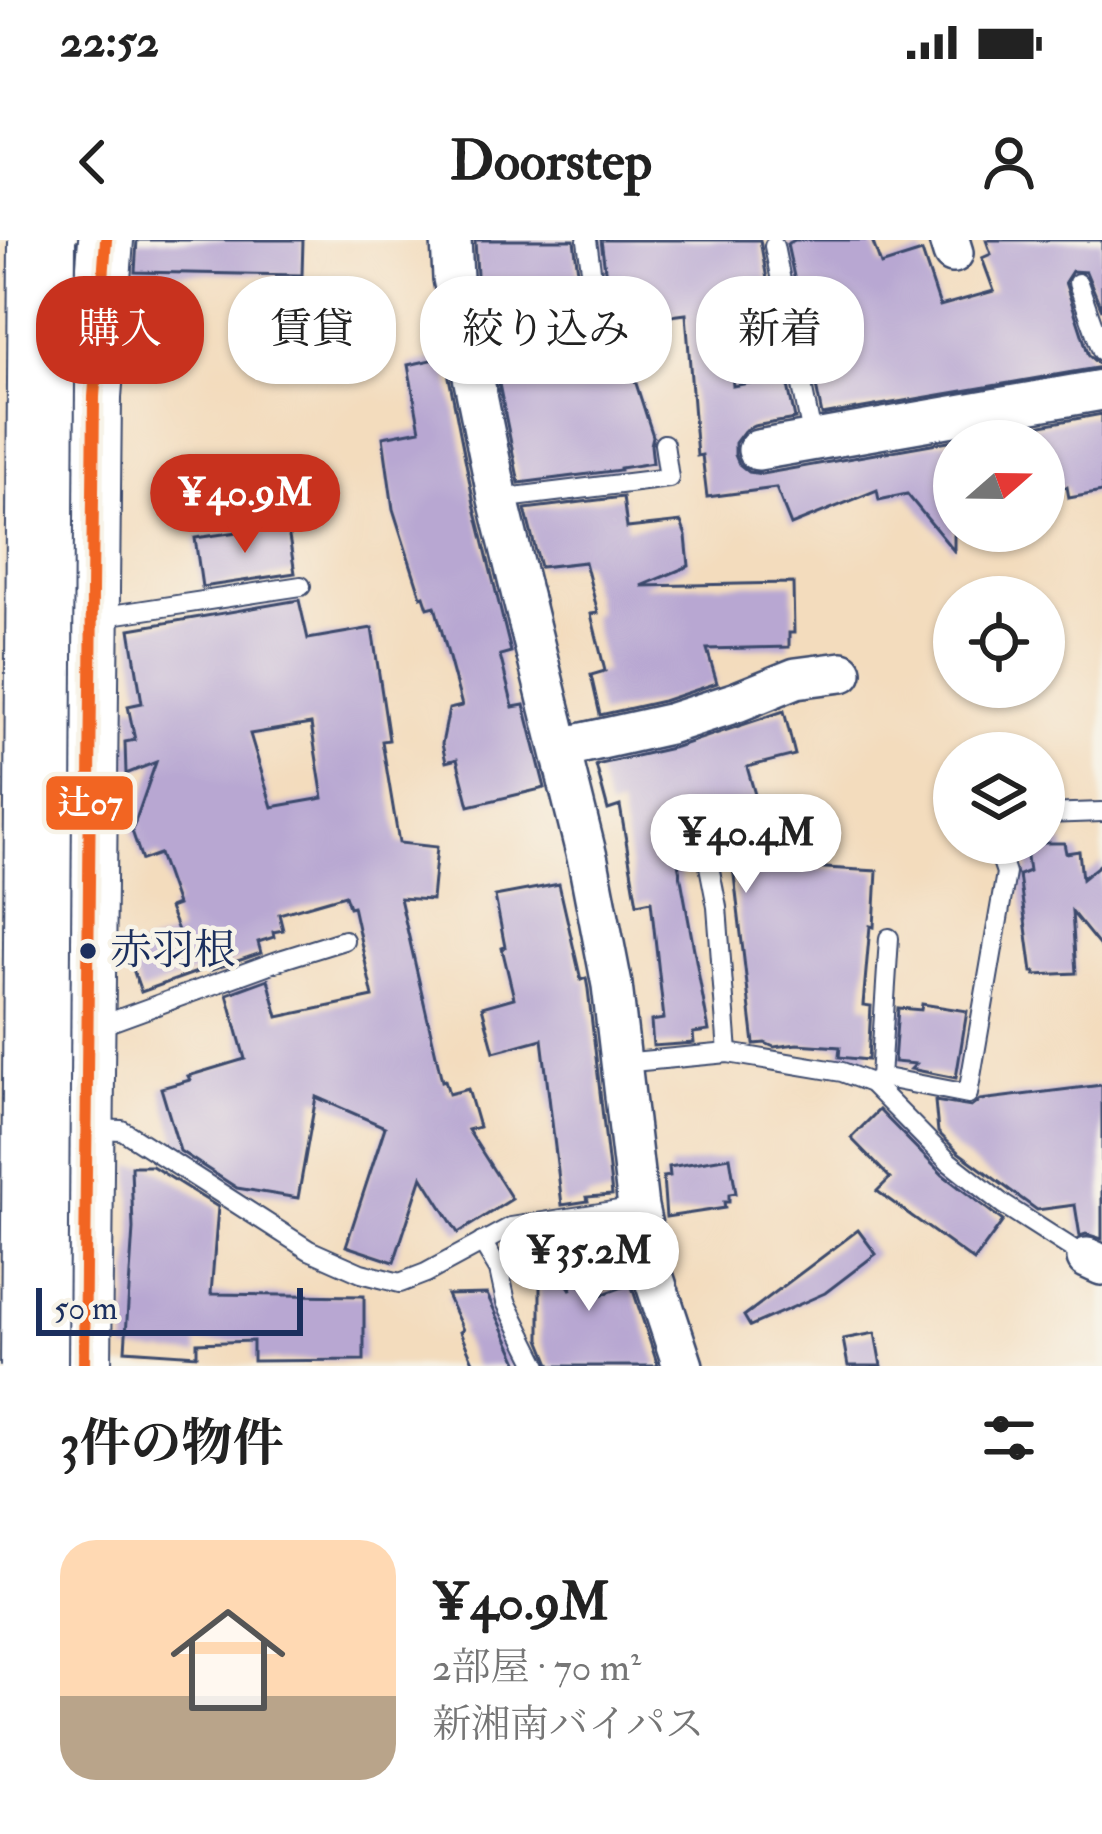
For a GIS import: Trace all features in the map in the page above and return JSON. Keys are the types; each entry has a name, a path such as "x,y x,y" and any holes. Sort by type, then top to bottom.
{"highway":[{"path":"34,1366 42,240"}],"street":[{"path":"84,1366 94,397 106,240"},
{"path":"451,240 453,276"},
{"path":"474,384 588,861 604,944 638,1208 652,1272 683,1366"},
{"path":"758,450 1102,390"},
{"path":"561,748 670,724 796,678 842,672"},
{"path":"0,1126 86,1129"}],"lane":[{"path":"587,240 592,276"},
{"path":"774,246 814,440"},
{"path":"1078,283 1102,351"},
{"path":"498,499 669,478 664,444"},
{"path":"90,618 301,586"},
{"path":"1065,816 1098,818"},
{"path":"703,836 717,907 728,1053"},
{"path":"621,1063 728,1053 968,1094 1006,873 1003,864"},
{"path":"889,938 875,1080 949,1162 1004,1205 1095,1262"},
{"path":"86,1031 344,940"},
{"path":"86,1129 122,1130 308,1250 361,1274 400,1283 511,1227 638,1208"},
{"path":"482,1242 500,1270 506,1302 538,1366"}],"building":[{"path":"137,240 303,240 302,275 135,272"},
{"path":"475,240 574,240 578,276 477,275"},
{"path":"601,240 760,240 766,276 696,276 696,384 788,384 795,419 744,431 735,443 739,464 762,474 933,444 933,526 907,494 879,500 877,490 791,525 776,488 707,497 702,455 697,456 686,314 672,316 672,276 606,276"},
{"path":"795,240 872,240 881,265 922,252 940,306 994,291 982,258 991,254 986,240 1102,240 1102,310 1086,272 1072,271 1065,282 1089,356 1102,367 822,415 816,384 864,384 864,276 794,276 787,244"},
{"path":"420,362 420,384 450,384 511,652 500,655 513,707 524,705 545,788 469,806 457,759 446,762 442,744 449,709 462,706 435,606 428,608 421,597 393,509 383,437 420,430 408,365"},
{"path":"499,384 636,384 653,436 653,463 519,483"},
{"path":"1102,414 1102,492 1069,498 1065,421"},
{"path":"623,497 627,528 681,522 686,536 689,566 641,586 793,583 794,633 789,633 789,647 707,649 717,683 600,715 591,675 605,671 585,562 540,567 525,509"},
{"path":"287,525 295,573 202,587 195,538"},
{"path":"299,600 308,639 372,628 389,740 382,741 399,843 437,847 432,900 400,898 442,1081 449,1094 468,1089 479,1127 468,1130 512,1199 458,1233 422,1176 394,1262 346,1246 385,1127 316,1097 298,1198 237,1188 180,1151 161,1088 245,1059 227,994 268,979 278,1017 373,997 353,906 349,907 345,895 279,914 283,930 258,942 261,953 141,992 127,952 179,933 169,908 177,905 159,854 142,860 132,831 156,762 126,774 125,742 135,740 128,706 142,703 130,629","holes":["311,724 323,798 272,807 250,734"]},
{"path":"784,711 795,755 747,767 773,865 877,871 863,1005 871,1006 868,1060 839,1057 840,1047 754,1044 727,816 672,830 709,1031 693,1033 694,1043 653,1046 651,1021 664,1019 651,901 637,904 620,806 608,810 596,765 676,747"},
{"path":"1065,848 1066,853 1079,851 1082,879 1102,863 1102,949 1072,912 1076,973 1032,972 1019,875 1029,871 1028,864 1065,864"},
{"path":"559,884 581,980 586,978 588,989 612,1195 562,1205 542,1039 494,1052 482,1007 514,998 495,896"},
{"path":"922,1004 967,1011 956,1078 894,1062 898,1008 921,1010"},
{"path":"1102,1085 1102,1239 1080,1236 1075,1205 1037,1210 938,1132 935,1101 971,1107 980,1100"},
{"path":"879,1110 943,1175 1003,1221 974,1261 877,1191 890,1178 851,1138"},
{"path":"730,1157 736,1193 729,1194 725,1208 666,1217 663,1177 670,1176 669,1167"},
{"path":"131,1166 152,1166 218,1207 211,1294 364,1296 364,1360 253,1361 253,1341 197,1343 197,1355 125,1350 133,1229"},
{"path":"591,1228 601,1295 631,1284 658,1366 551,1366 540,1339 540,1242 571,1290 565,1232"},
{"path":"858,1230 876,1254 825,1293 750,1326 744,1316"},
{"path":"487,1294 520,1366 475,1366 447,1295"},
{"path":"875,1333 881,1366 848,1366 843,1339"}],"transit line":[{"name":"辻07","path":"84,1366 94,397 106,240"}],"place":[{"name":"赤羽根","path":"88,951"}]}
